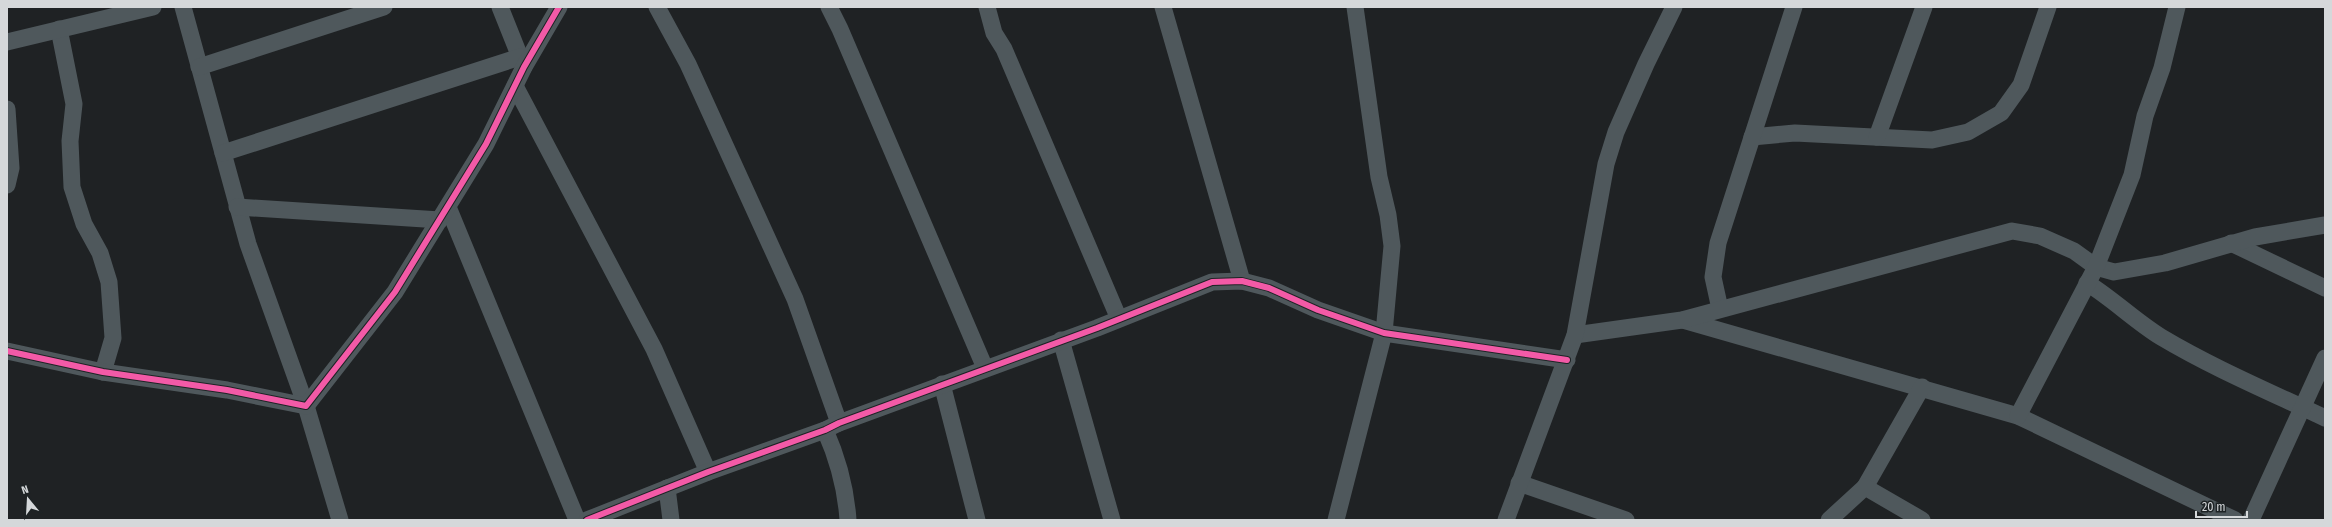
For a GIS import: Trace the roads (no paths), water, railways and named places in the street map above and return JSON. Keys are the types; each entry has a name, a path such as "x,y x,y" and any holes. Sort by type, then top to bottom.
{"street":[{"path":"7,42 153,7"},
{"path":"184,7 248,244 306,406 337,519"},
{"path":"199,67 384,7"},
{"path":"500,7 522,62"},
{"path":"306,406 395,292 486,144 515,86 522,62 559,7"},
{"path":"657,7 691,71 794,299 832,426 831,443 846,501 848,520"},
{"path":"829,7 985,368"},
{"path":"987,7 994,33 1004,49 1119,319"},
{"path":"1163,7 1242,281"},
{"path":"1336,520 1384,333 1392,246 1388,215 1379,177 1355,7"},
{"path":"1506,520 1567,360 1575,335 1606,164 1616,132 1646,64 1674,7"},
{"path":"1720,309 1713,278 1713,266 1718,244 1794,7"},
{"path":"1877,137 1924,7"},
{"path":"1752,137 1795,133 1932,140 1968,132 2001,113 2022,85 2048,7"},
{"path":"2018,416 2096,267 2132,175 2145,116 2162,68 2177,7"},
{"path":"59,29 74,104 70,141 72,186 84,224 100,253 108,282 113,338 103,372"},
{"path":"223,153 522,62"},
{"path":"515,86 654,349 708,472"},
{"path":"7,109 11,168 7,185"},
{"path":"237,207 444,213"},
{"path":"444,213 577,520"},
{"path":"1575,335 1682,320 2012,231 2040,236 2074,251 2096,267 2114,272 2135,270 2204,253 2230,242 2325,225"},
{"path":"2230,242 2325,288"},
{"path":"587,520 708,472 1119,319 1212,282 1242,281 1269,288 1318,310 1384,333 1567,360"},
{"path":"2087,283 2106,295 2160,336 2202,359 2325,418"},
{"path":"1682,320 1922,387 2018,416 2235,520"},
{"path":"1061,340 1112,520"},
{"path":"7,351 103,372 227,390 306,406"},
{"path":"2251,520 2325,358"},
{"path":"942,384 977,520"},
{"path":"1829,520 1865,487 1922,387"},
{"path":"1519,483 1626,520"},
{"path":"1865,487 1922,520"},
{"path":"667,488 671,520"}]}
